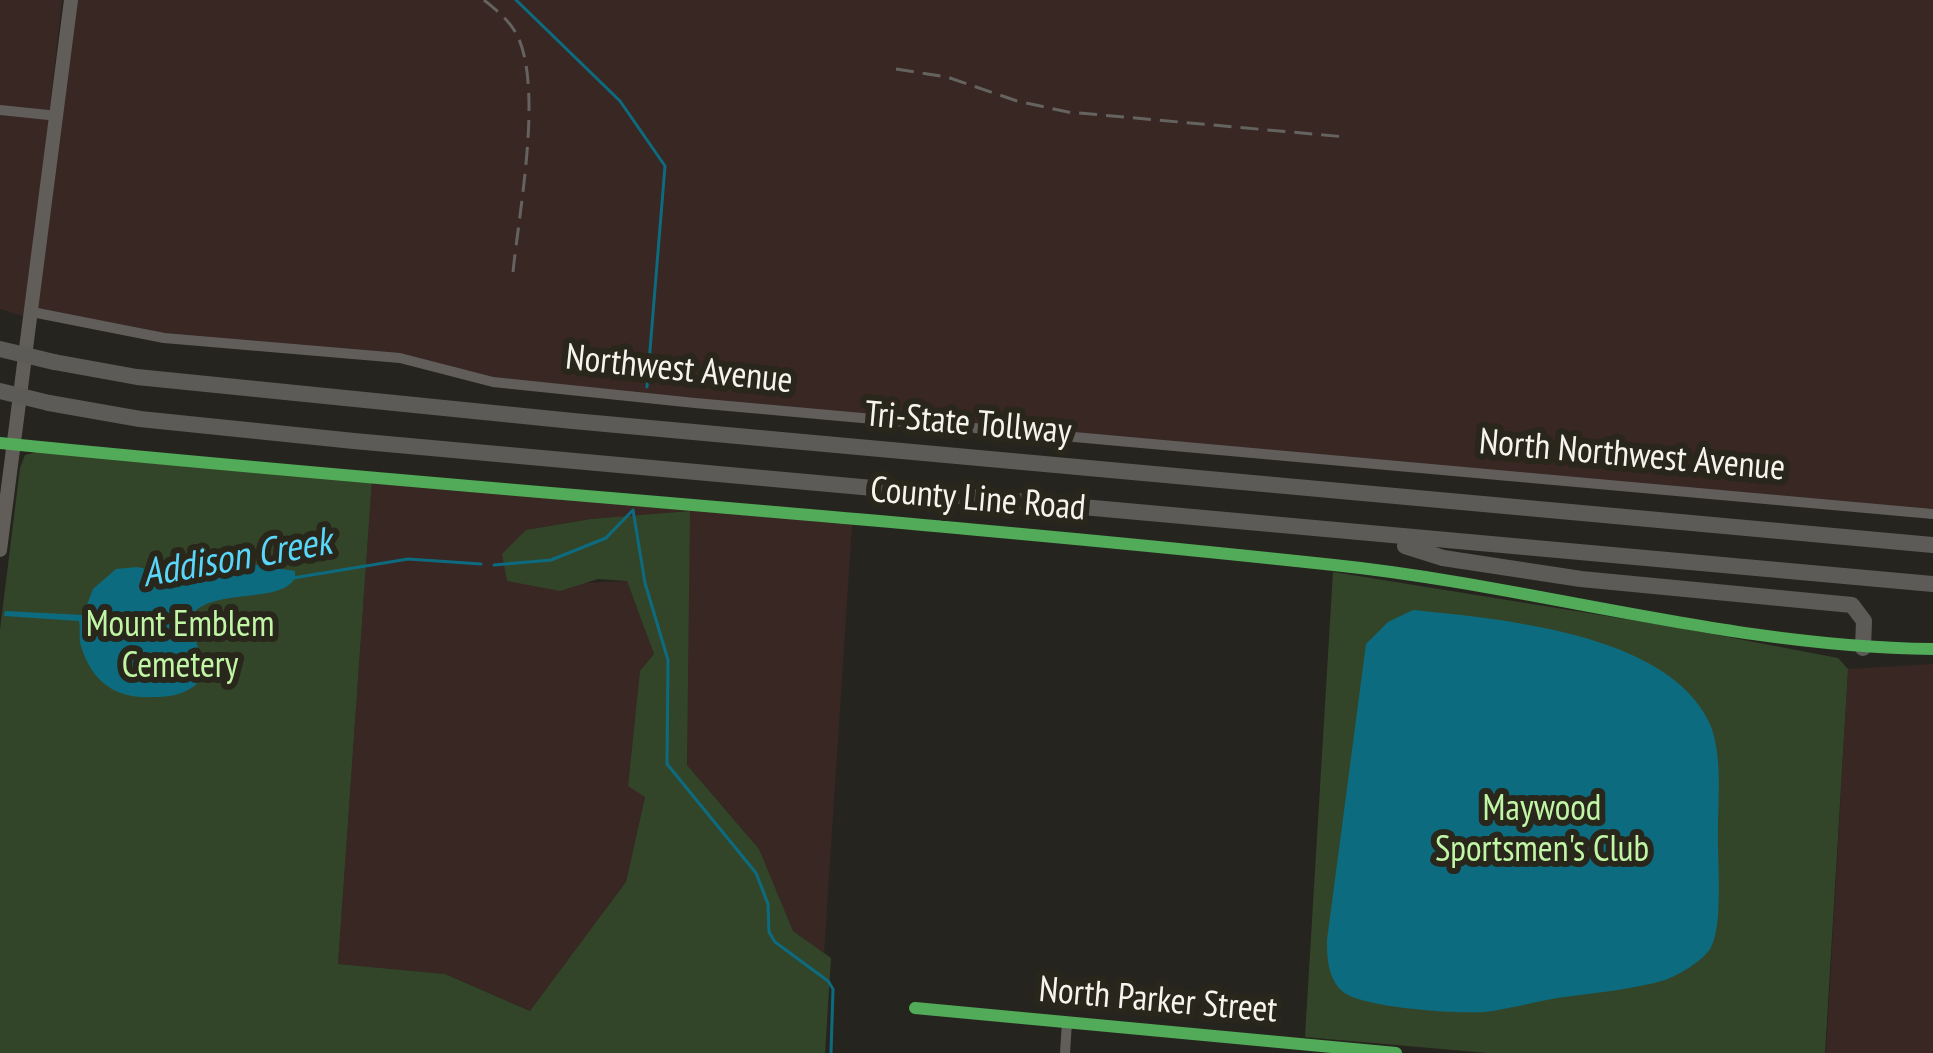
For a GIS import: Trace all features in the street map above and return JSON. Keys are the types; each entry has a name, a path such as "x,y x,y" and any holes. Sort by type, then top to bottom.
{"highway":[{"name":"Tri-State Tollway","path":"0,350 137,377 573,421 1933,545"},
{"name":"Tri-State Tollway","path":"0,391 140,419 377,443 1933,584"},
{"path":"1376,536 1443,558 1558,575 1852,605 1864,621 1863,648"}],"main road":[{"path":"0,550 7,444 32,312 71,0"}],"street":[{"path":"0,110 58,116"},
{"name":"Northwest Avenue","path":"32,312 164,338 400,358 493,382 1325,458"},
{"name":"County Line Road","path":"7,444 1304,561 1798,643 1933,649"},
{"name":"North Northwest Avenue","path":"1325,458 1933,514"},
{"name":"North Parker Street","path":"915,1008 1307,1049 1396,1053"},
{"path":"1065,1053 1067,1022"}],"shaded area":[{"path":"0,0 62,0 26,317 0,309"},
{"path":"71,0 1933,0 1933,514 493,382 400,358 164,338 32,312"},
{"path":"372,479 852,525 824,953 793,931 759,849 687,765 689,511 526,530 584,583 627,581 654,654 640,672 628,785 645,796 626,882 531,1011 445,974 338,964"},
{"path":"1933,664 1933,1053 1826,1053 1848,669"}],"green space":[{"name":"Mount Emblem Cemetery","path":"41,451 372,479 338,964 445,974 530,1011 626,882 645,797 628,786 640,671 654,654 627,581 598,579 560,591 507,581 502,554 526,530 690,511 687,765 759,849 793,931 831,958 825,1053 0,1053 0,630 20,468 25,455"},
{"name":"Maywood Sportsmen's Club","path":"1333,572 1838,658 1848,669 1825,1053 1488,1053 1305,1037"}],"water":[{"path":"238,562 295,571 295,578 277,591 221,600 196,610 193,628 200,673 197,684 176,695 128,695 100,680 81,645 79,621 4,616 5,611 83,615 93,589 116,569 137,567 175,575"},
{"path":"1413,610 1578,636 1657,668 1688,692 1709,722 1719,776 1717,925 1702,958 1665,980 1485,1012 1388,1006 1352,997 1337,986 1329,967 1327,940 1366,644 1388,622"}],"waterway":[{"name":"Addison Creek","path":"516,0 620,101 665,166 647,387"},
{"path":"633,510 645,583 668,660 667,764 756,873 775,942 833,989 831,1053"},
{"name":"Addison Creek","path":"494,565 551,560 606,538 632,511"},
{"name":"Addison Creek","path":"293,578 408,559 481,564"}],"railway":[{"path":"484,0 516,33 528,84 527,149 513,272"},
{"path":"896,69 947,77 1017,101 1068,112 1346,137"}],"cycle path":[{"path":"0,443 1334,565 1782,638 1933,649"},
{"path":"915,1008 1396,1053"}]}
